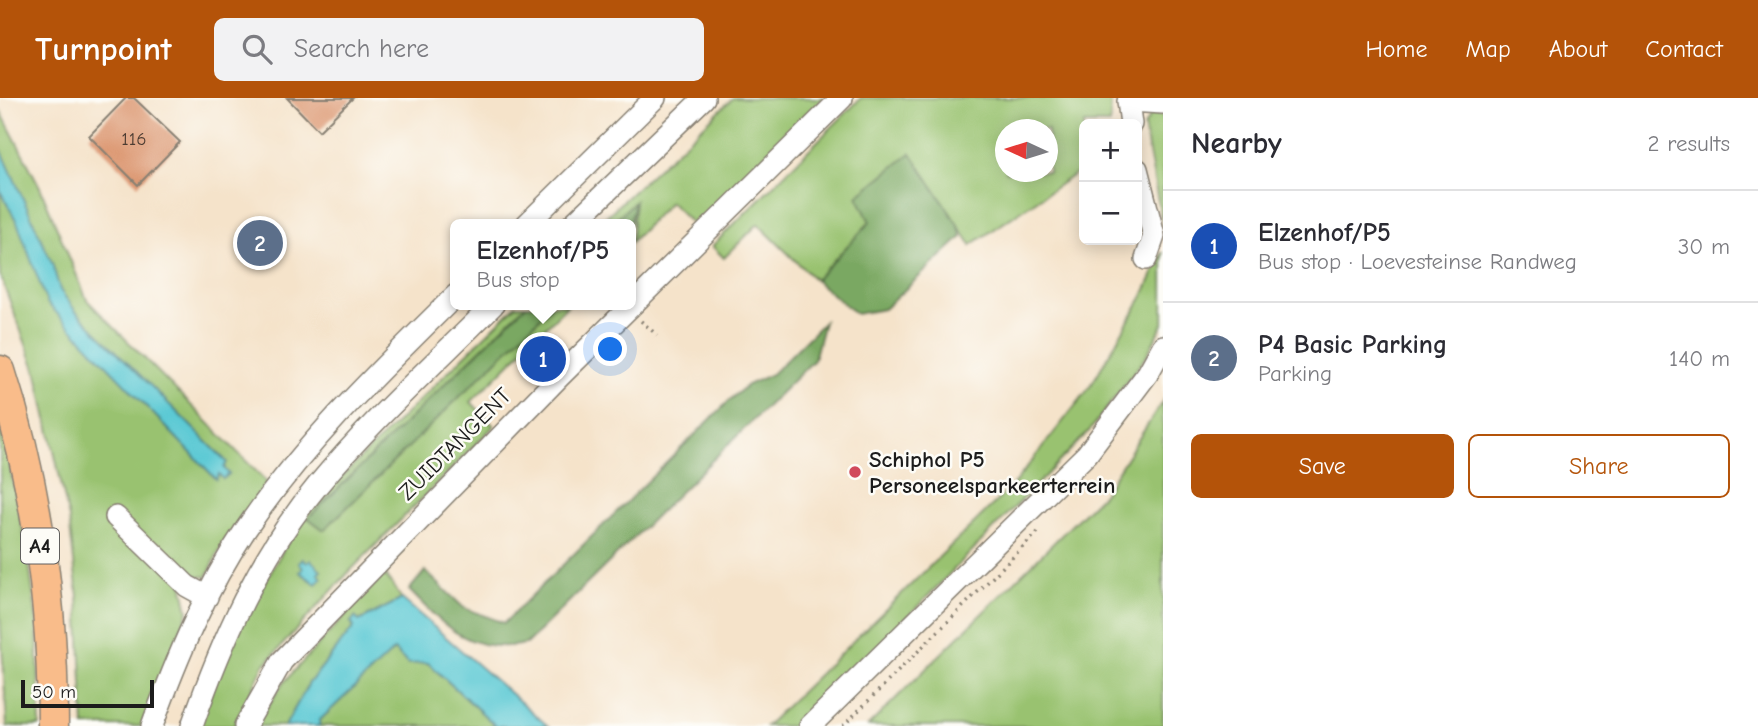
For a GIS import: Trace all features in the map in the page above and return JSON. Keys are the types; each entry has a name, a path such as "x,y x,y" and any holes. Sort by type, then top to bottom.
{"highway":[{"name":"A4","path":"0,371 24,461 44,568 53,726"}],"street":[{"path":"532,219 655,98"},
{"path":"578,219 704,98"},
{"name":"ZUIDTANGENT","path":"636,301 842,98"},
{"path":"1130,119 1128,101 1163,103"},
{"path":"1138,182 1154,236 1146,260"},
{"path":"152,726 206,597 245,530 292,466 346,405 450,301"},
{"path":"191,726 237,613 272,548 317,486 369,429 488,310"},
{"name":"ZUIDTANGENT","path":"245,726 282,661 291,651 627,310"},
{"path":"810,726 1087,454 1149,373 1163,346"},
{"path":"292,466 317,486"},
{"path":"116,517 187,586 206,597"}],"path":[{"path":"641,321 657,335"}],"green space":[{"path":"733,98 823,98 694,226 670,202 636,237 636,219 633,219 635,202 616,219 603,219"},
{"path":"861,98 1111,98 1110,119 1079,119 1079,171 971,245 911,154 870,222 815,280 758,224 724,258 712,246"},
{"path":"0,110 40,187 87,300 267,482 218,553 207,577 180,574 188,611 142,726 84,726 78,597 69,519 37,374 0,275"},
{"path":"1151,113 1163,116 1163,228 1144,127"},
{"path":"911,153 958,225 962,237 884,309 856,314 815,280 870,222 857,196"},
{"path":"635,201 631,219 616,219"},
{"path":"1163,252 1163,324 1147,355 1090,430 801,726 766,726 1012,486 1090,387 1143,296"},
{"path":"511,310 521,310 308,518 324,530 548,310 563,310 471,402 494,426 348,573 264,665 234,726 198,726 230,642 304,514"},
{"path":"521,310 548,310 324,530 308,518"},
{"path":"824,322 814,360 526,644 506,646 474,642 447,626 409,590 425,571 464,608 504,623 733,397 747,385 772,374"},
{"path":"1163,401 1163,726 868,726 1103,494"},
{"path":"0,419 28,555 37,623 40,726 7,726 0,614"},
{"path":"384,573 402,599 359,621 351,622 354,627 309,683 285,726 254,726 284,682"},
{"path":"394,649 427,662 496,726 319,726 320,720"}],"water":[{"path":"0,147 52,263 60,290 75,310 227,462 224,468 229,474 223,479 219,474 216,479 47,303 17,222 0,191"},
{"path":"303,559 307,563 311,560 321,570 318,574 322,578 316,584 300,572 303,568 299,563"},
{"path":"402,599 548,726 496,726 428,663 408,664 394,650 320,720 319,726 285,726 309,683 354,627 351,622 355,617 359,621"}],"building":[{"path":"126,98 134,98 180,142 138,185 89,136"},
{"path":"287,98 353,98 319,131"}],"place":[{"name":"P4 Basic Parking","path":"260,243"},
{"name":"Elzenhof/P5","path":"543,359"},
{"name":"Schiphol P5 Personeelsparkeerterrein","path":"855,472"}]}
